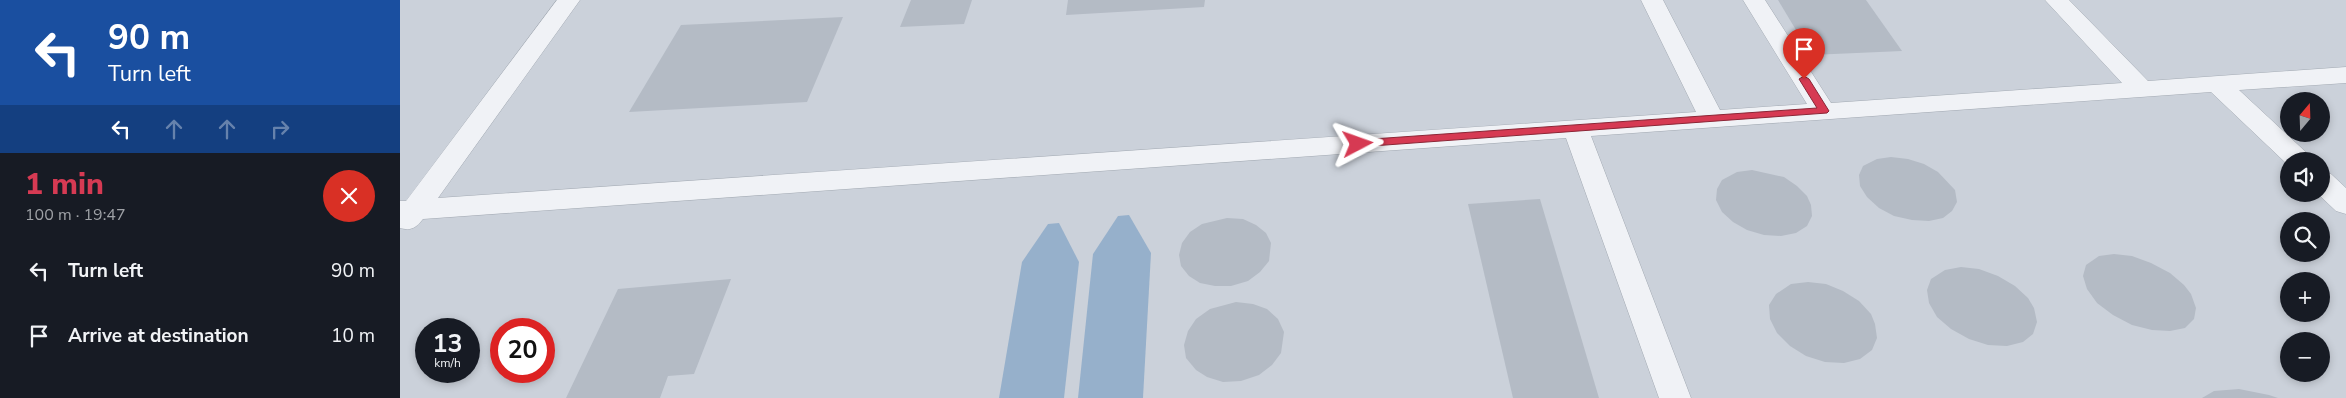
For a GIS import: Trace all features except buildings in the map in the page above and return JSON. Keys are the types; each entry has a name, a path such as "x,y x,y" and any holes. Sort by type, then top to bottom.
{"lane":[{"path":"405,217 569,0"},
{"path":"1652,0 1712,119"},
{"path":"1754,0 1824,111"},
{"path":"2056,0 2142,89"},
{"path":"405,217 1574,128 2346,75"},
{"path":"2217,84 2290,152"},
{"path":"1574,128 1675,398"},
{"path":"2330,189 2346,204"}],"shaded area":[{"path":"400,0 2346,0 2346,398 400,398"}],"water":[{"path":"1129,215 1151,253 1143,398 1078,398 1093,254 1118,216"},
{"path":"1059,223 1079,262 1064,398 999,398 1022,262 1048,224"}],"route":[{"path":"1358,144 1824,111 1804,79"}]}
